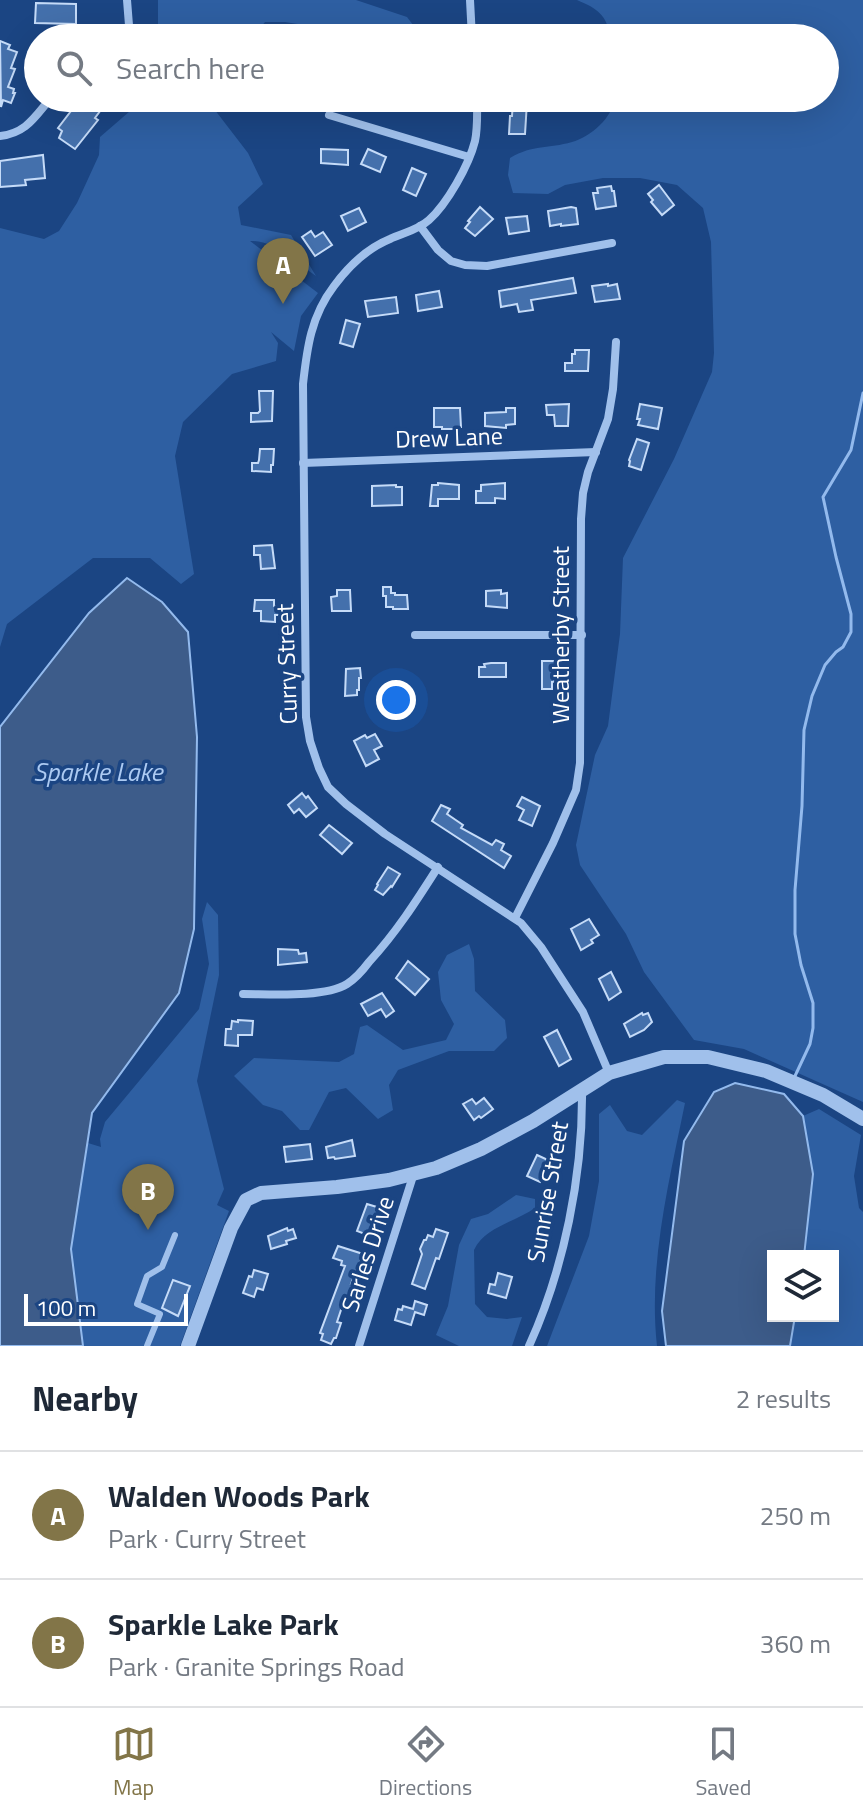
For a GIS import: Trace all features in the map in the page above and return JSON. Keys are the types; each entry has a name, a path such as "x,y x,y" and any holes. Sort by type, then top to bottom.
{"street":[{"path":"127,0 129,24"},
{"path":"470,0 471,24"},
{"path":"0,136 12,135 34,121 40,112"},
{"path":"476,112 475,140 455,187 429,220 420,226 438,250 451,261 487,266 612,243"},
{"path":"329,115 469,157"},
{"name":"Curry Street","path":"420,226 386,240 335,284 314,320 308,343 303,384 303,463 306,717 310,741 328,787 346,804 385,834 521,923 541,947 583,1012 609,1073"},
{"name":"Weatherby Street","path":"515,918 576,790 580,763 583,493 608,419 616,342"},
{"name":"Drew Lane","path":"303,463 596,452"},
{"path":"415,635 582,635"},
{"path":"243,994 296,994 346,985 385,945 438,867"},
{"path":"188,1346 231,1228 246,1200 261,1193 389,1180 436,1168 481,1149 533,1121 609,1073 664,1057 708,1057 766,1071 823,1095 863,1119"},
{"name":"Sunrise Street","path":"529,1346 542,1318 565,1239 577,1168 582,1089"},
{"name":"Sarles Drive","path":"359,1346 414,1173"}],"lane":[{"path":"147,1346 160,1314 137,1304 147,1276 162,1267 175,1235"}],"shaded area":[{"path":"158,0 356,0 407,17 412,24 265,22 158,24"},
{"path":"577,0 863,0 863,1102 744,1049 694,1040 644,972 626,934 580,865 576,845 595,755 608,726 620,634 623,558 674,459 712,372 711,242 703,208 677,185 640,178 603,178 565,185 548,194 513,193 508,175 510,158 579,139 593,131 610,112 839,112 839,24 607,24 590,6"},
{"path":"129,112 216,112 248,153 263,184 238,207 241,225 291,235 316,276 276,248 250,241 318,293 301,316 294,351 271,332 278,343 276,361 232,374 183,422 175,456 194,574 181,584 150,558 93,558 7,624 0,647 0,228 44,239 59,231 77,203 99,155 100,137"},
{"path":"207,902 218,915 219,975 197,1081 224,1189 217,1205 229,1211 180,1346 82,1346 71,1249 88,1143 101,1147 105,1122 199,1009 209,964 202,919"},
{"path":"469,944 474,959 475,991 505,1020 507,1038 494,1051 449,1051 398,1070 389,1085 393,1110 378,1119 346,1088 329,1092 309,1130 300,1130 282,1111 263,1105 234,1076 254,1058 339,1062 354,1054 360,1027 367,1025 403,1050 446,1040 454,1024 441,1000 438,972 447,955"},
{"path":"677,1100 685,1103 658,1254 655,1285 657,1346 547,1346 589,1236 599,1181 599,1114 610,1105 627,1131 642,1135"},
{"path":"819,1109 861,1135 854,1176 859,1208 863,1212 863,1346 790,1346 794,1322 839,1322 839,1250 805,1250 813,1175 803,1116"},
{"path":"516,1195 535,1199 535,1208 493,1230 474,1250 475,1304 487,1317 522,1317 512,1346 459,1346 436,1335 448,1306 459,1245 471,1219 488,1214"}],"water":[{"name":"Sparkle Lake","path":"127,578 162,602 188,632 197,737 194,929 179,993 92,1113 71,1249 83,1346 0,1346 0,727 89,613"},
{"path":"735,1083 784,1094 803,1116 813,1174 805,1250 767,1250 767,1322 794,1322 790,1346 666,1346 662,1311 684,1141 714,1092"}],"building":[{"path":"36,3 76,4 76,24 35,23"},
{"path":"0,41 17,52 8,87 15,93 11,103 3,100 1,107"},
{"path":"70,112 99,112 95,118 98,120 75,149 59,138 62,131 58,128"},
{"path":"512,112 526,112 525,134 509,134"},
{"path":"321,149 348,150 348,165 321,163"},
{"path":"368,149 386,157 380,172 361,164"},
{"path":"43,155 45,178 25,180 26,185 0,187 0,161"},
{"path":"412,168 426,174 416,196 403,190"},
{"path":"659,185 674,205 662,215 648,194"},
{"path":"611,186 616,206 596,209 593,193 598,193 597,188"},
{"path":"480,207 493,219 475,236 465,228"},
{"path":"359,208 366,222 348,231 341,216"},
{"path":"576,208 578,224 550,226 548,211"},
{"path":"527,216 529,231 509,234 506,218"},
{"path":"311,231 315,237 323,232 332,245 315,256 302,237"},
{"path":"573,278 576,293 531,300 533,310 519,312 517,304 501,307 499,291"},
{"path":"617,284 620,299 595,302 592,286"},
{"path":"439,291 442,307 418,311 416,295"},
{"path":"396,297 398,313 368,317 365,301"},
{"path":"346,320 360,324 353,347 340,343"},
{"path":"575,350 589,350 588,371 565,371 565,363 572,363"},
{"path":"259,391 273,391 272,421 251,422 251,413 260,411"},
{"path":"569,404 568,426 555,426 554,415 547,415 546,405"},
{"path":"640,404 662,408 658,429 638,425"},
{"path":"434,408 460,408 461,427 434,427"},
{"path":"506,408 515,408 515,424 506,425 506,428 485,426 485,413 506,412"},
{"path":"637,439 649,443 641,470 629,466"},
{"path":"260,449 274,449 271,472 252,471 252,463 258,463"},
{"path":"505,483 505,499 495,498 495,503 476,503 476,491 481,491 481,485"},
{"path":"432,485 459,485 459,499 438,499 438,506 430,506"},
{"path":"372,486 402,487 402,505 372,506"},
{"path":"272,545 275,568 261,569 260,555 254,555 254,546"},
{"path":"383,587 391,587 391,593 395,595 407,595 408,609 386,607"},
{"path":"337,590 350,590 351,611 332,611 331,597 337,596"},
{"path":"501,590 501,594 507,593 507,608 486,606 486,591"},
{"path":"255,600 274,600 274,606 280,607 280,615 275,615 275,622 261,621 261,611 254,611"},
{"path":"542,661 555,661 556,676 552,689 542,689"},
{"path":"506,663 506,677 479,677 479,667"},
{"path":"360,668 357,695 345,696 346,669"},
{"path":"375,734 382,746 374,750 379,759 366,766 354,741"},
{"path":"302,793 317,808 306,817 299,809 294,813 288,805"},
{"path":"522,797 540,806 532,826 519,820 524,810 517,806"},
{"path":"441,805 450,809 447,814 463,825 461,828 492,845 496,840 504,844 501,850 511,856 504,868 432,821"},
{"path":"329,825 352,843 342,854 320,835"},
{"path":"388,867 400,874 383,895 375,890"},
{"path":"589,919 599,935 581,950 571,929"},
{"path":"278,949 306,953 307,962 278,965"},
{"path":"408,961 429,979 415,995 396,978"},
{"path":"611,972 621,992 609,1000 599,979"},
{"path":"382,993 394,1011 386,1017 381,1009 368,1016 361,1004"},
{"path":"642,1013 648,1013 652,1022 630,1037 624,1024"},
{"path":"232,1021 253,1021 252,1035 238,1035 238,1046 225,1045 226,1029 231,1029"},
{"path":"557,1030 571,1059 559,1066 544,1037"},
{"path":"484,1098 493,1109 474,1120 463,1104 472,1099 476,1104"},
{"path":"352,1140 355,1156 328,1158 326,1147"},
{"path":"310,1144 312,1159 286,1162 284,1147"},
{"path":"537,1155 550,1161 540,1182 527,1176"},
{"path":"367,1204 380,1208 370,1236 357,1231"},
{"path":"287,1228 288,1231 293,1229 296,1238 271,1249 268,1236"},
{"path":"436,1229 448,1233 425,1289 412,1284 422,1254 420,1249 428,1235 433,1237"},
{"path":"338,1246 363,1254 351,1284 354,1285 347,1306 343,1304 337,1322 341,1323 336,1338 331,1344 321,1340 323,1334 320,1333 345,1266 341,1265 342,1261 333,1258"},
{"path":"254,1270 268,1274 263,1290 257,1288 254,1297 243,1293"},
{"path":"498,1273 512,1277 506,1298 488,1293 490,1284 495,1285"},
{"path":"173,1280 190,1286 178,1316 162,1308"},
{"path":"415,1301 427,1305 424,1315 415,1312 411,1325 395,1320 398,1309 402,1310 403,1306 413,1309"}],"waterway":[{"path":"795,1076 810,1044 813,1028 813,1003 795,934 804,730 812,696 825,665 843,647 851,632 851,614 823,497 851,450 863,393"}],"place":[{"name":"Walden Woods Park","path":"283,304"},
{"name":"Sparkle Lake Park","path":"148,1230"}]}
